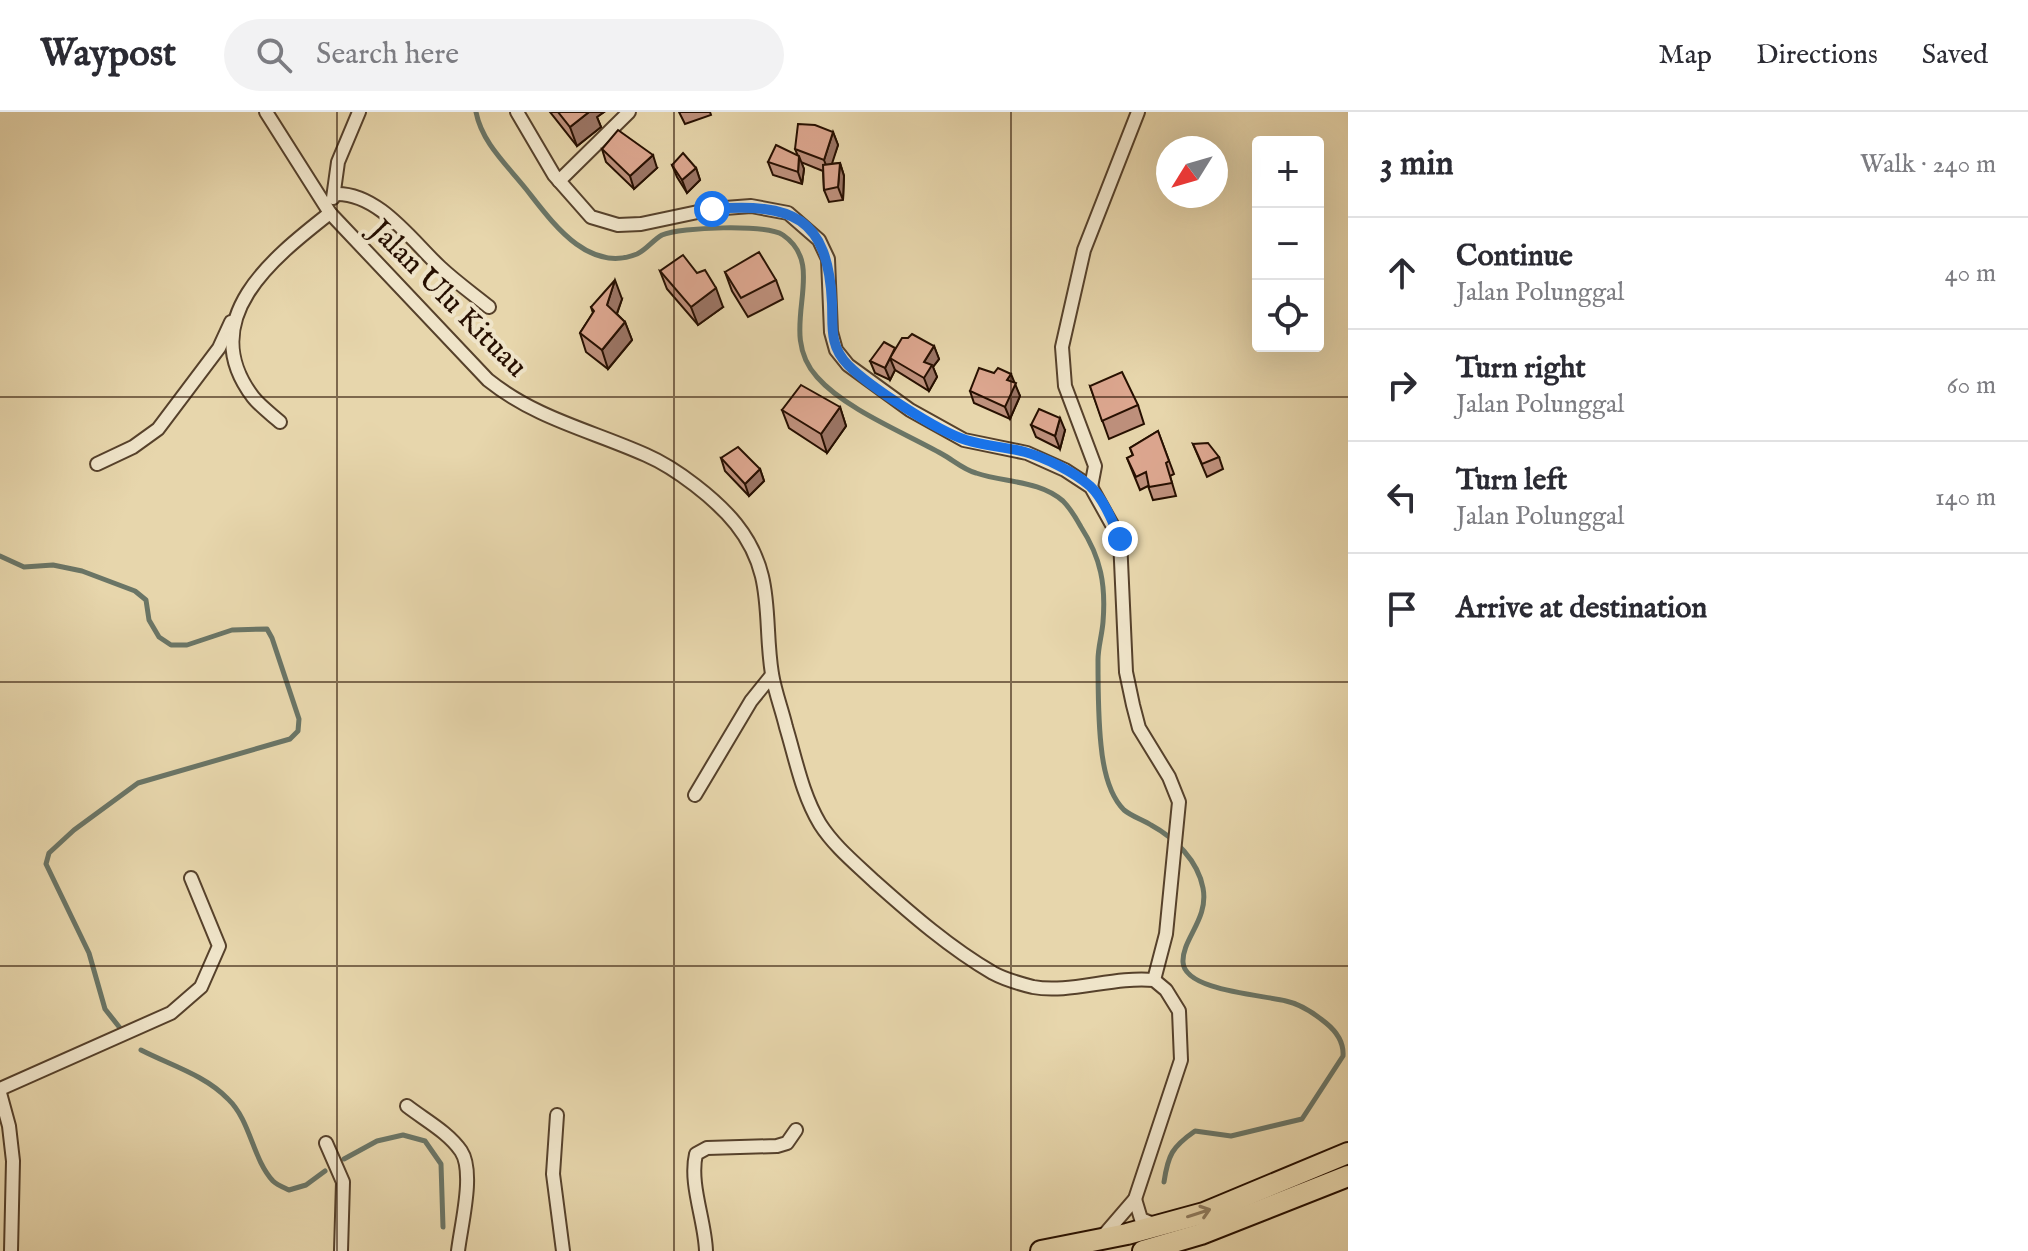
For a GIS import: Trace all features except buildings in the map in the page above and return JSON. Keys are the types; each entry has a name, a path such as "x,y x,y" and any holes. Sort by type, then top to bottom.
{"main road":[{"path":"1041,1251 1204,1213 1348,1153"},
{"path":"1143,1251 1201,1234 1348,1176"}],"street":[{"name":"Jalan Ulu Kituau","path":"266,112 328,210 465,357 512,399 555,420 648,456 711,497 738,526 758,563 768,598 772,675 805,794 820,824 841,851 912,915 996,975 1035,987 1067,987 1130,978 1154,980"},
{"path":"97,464 133,447 158,429 219,348 241,302 262,272 328,210 335,194 338,162 359,112"},
{"path":"517,112 559,181 591,217 618,225 641,224 712,209 751,206 788,213 819,240 828,259 831,332 836,350 848,365 910,410 964,440 1027,453 1065,470 1091,487 1120,539 1126,672 1133,705 1139,728 1169,777 1179,802 1166,934 1154,980 1166,990 1179,1011 1181,1060 1135,1199 1100,1239"},
{"path":"559,181 629,112"},
{"path":"1091,487 1095,466 1093,457 1065,386 1062,364 1066,322 1084,250 1138,112"},
{"path":"335,194 348,194 372,206 489,307"},
{"path":"241,302 232,335 234,355 253,397 280,422"},
{"path":"695,795 751,701 772,675"},
{"path":"11,1251 5,1194 13,1161 9,1126 0,1091 171,1013 201,987 219,946 191,878"},
{"path":"407,1106 449,1137 463,1154 469,1185 458,1251"},
{"path":"557,1115 553,1174 563,1251"},
{"path":"706,1251 694,1173 696,1154 707,1148 777,1146 787,1143 796,1130"},
{"path":"326,1143 343,1182 341,1251"},
{"path":"1135,1199 1141,1219 1157,1226"}],"waterway":[{"path":"476,112 489,144 503,162 547,216 587,251 603,257 619,258 637,254 662,235 704,229 760,229 783,235 796,249 803,264 800,340 805,359 829,389 859,410 967,470 1054,494 1075,517 1098,561 1103,584 1098,703 1102,753 1108,780 1124,810 1160,830 1184,851 1196,869 1203,888 1202,909 1184,953 1187,972 1210,986 1302,1007 1333,1030 1343,1051 1343,1056 1302,1119 1231,1136 1195,1131 1172,1152 1164,1182"},
{"path":"0,556 24,567 53,565 82,571 135,591 146,600 149,620 159,637 171,645 187,645 232,630 267,629 299,719 298,731 290,739 138,783 74,830 49,853 46,864 89,953 105,1009 120,1028"},
{"path":"141,1050 198,1077 228,1099 242,1118 260,1162 277,1184 289,1190 306,1185 325,1171"},
{"path":"344,1159 377,1141 403,1135 425,1141 441,1164 443,1227"}],"route":[{"path":"712,209 751,206 788,213 805,225 819,240 828,259 831,332 836,350 848,365 910,410 964,440 1027,453 1065,470 1091,487 1120,539"}]}
